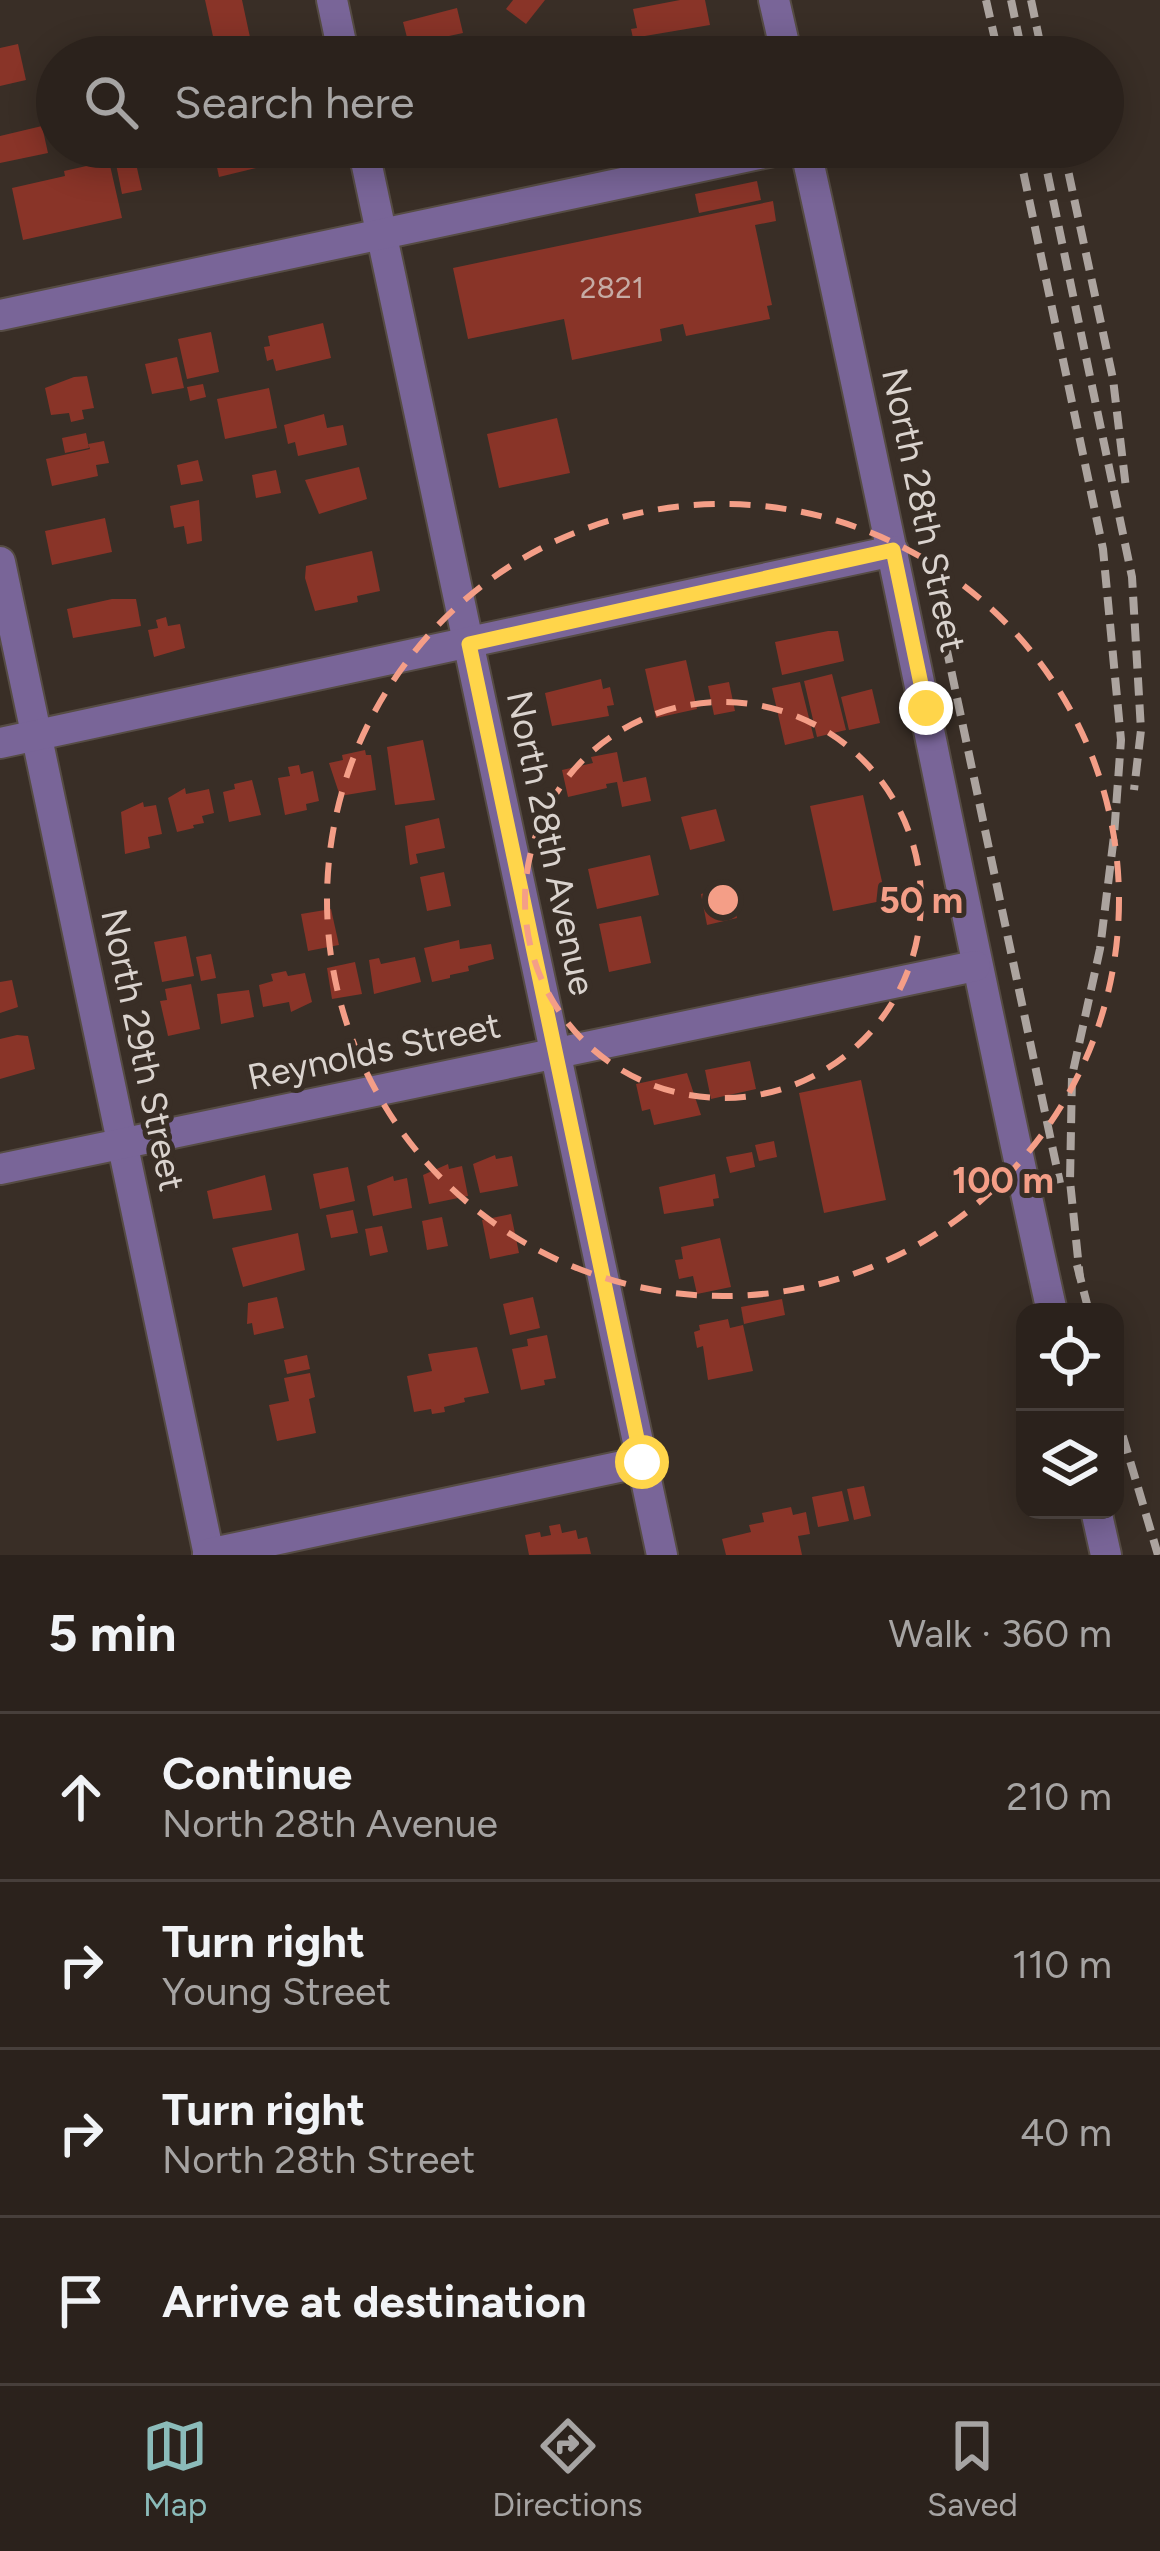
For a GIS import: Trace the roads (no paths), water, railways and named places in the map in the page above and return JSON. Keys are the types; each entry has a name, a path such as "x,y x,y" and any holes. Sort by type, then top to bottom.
{"street":[{"path":"332,0 340,36"},
{"path":"774,0 782,36"},
{"name":"North 28th Avenue","path":"368,168 662,1555"},
{"path":"0,315 693,168"},
{"name":"North 28th Street","path":"810,168 1050,1303"},
{"path":"0,742 893,550"},
{"name":"North 29th Street","path":"0,562 208,1555"},
{"name":"Reynolds Street","path":"0,1169 975,966"},
{"path":"208,1555 642,1462"},
{"path":"1098,1519 1106,1555"}],"railway":[{"path":"986,0 994,36"},
{"path":"1011,0 1019,36"},
{"path":"1031,0 1039,36"},
{"path":"1022,168 1103,549 1121,740 1100,949 1072,1076 1070,1181 1080,1278"},
{"path":"1046,168 1132,577 1141,730 1134,790"},
{"path":"1068,168 1113,379 1126,488"},
{"path":"929,566 1060,1183"},
{"path":"1077,1265 1087,1303"},
{"path":"1115,1411 1158,1555"}]}
